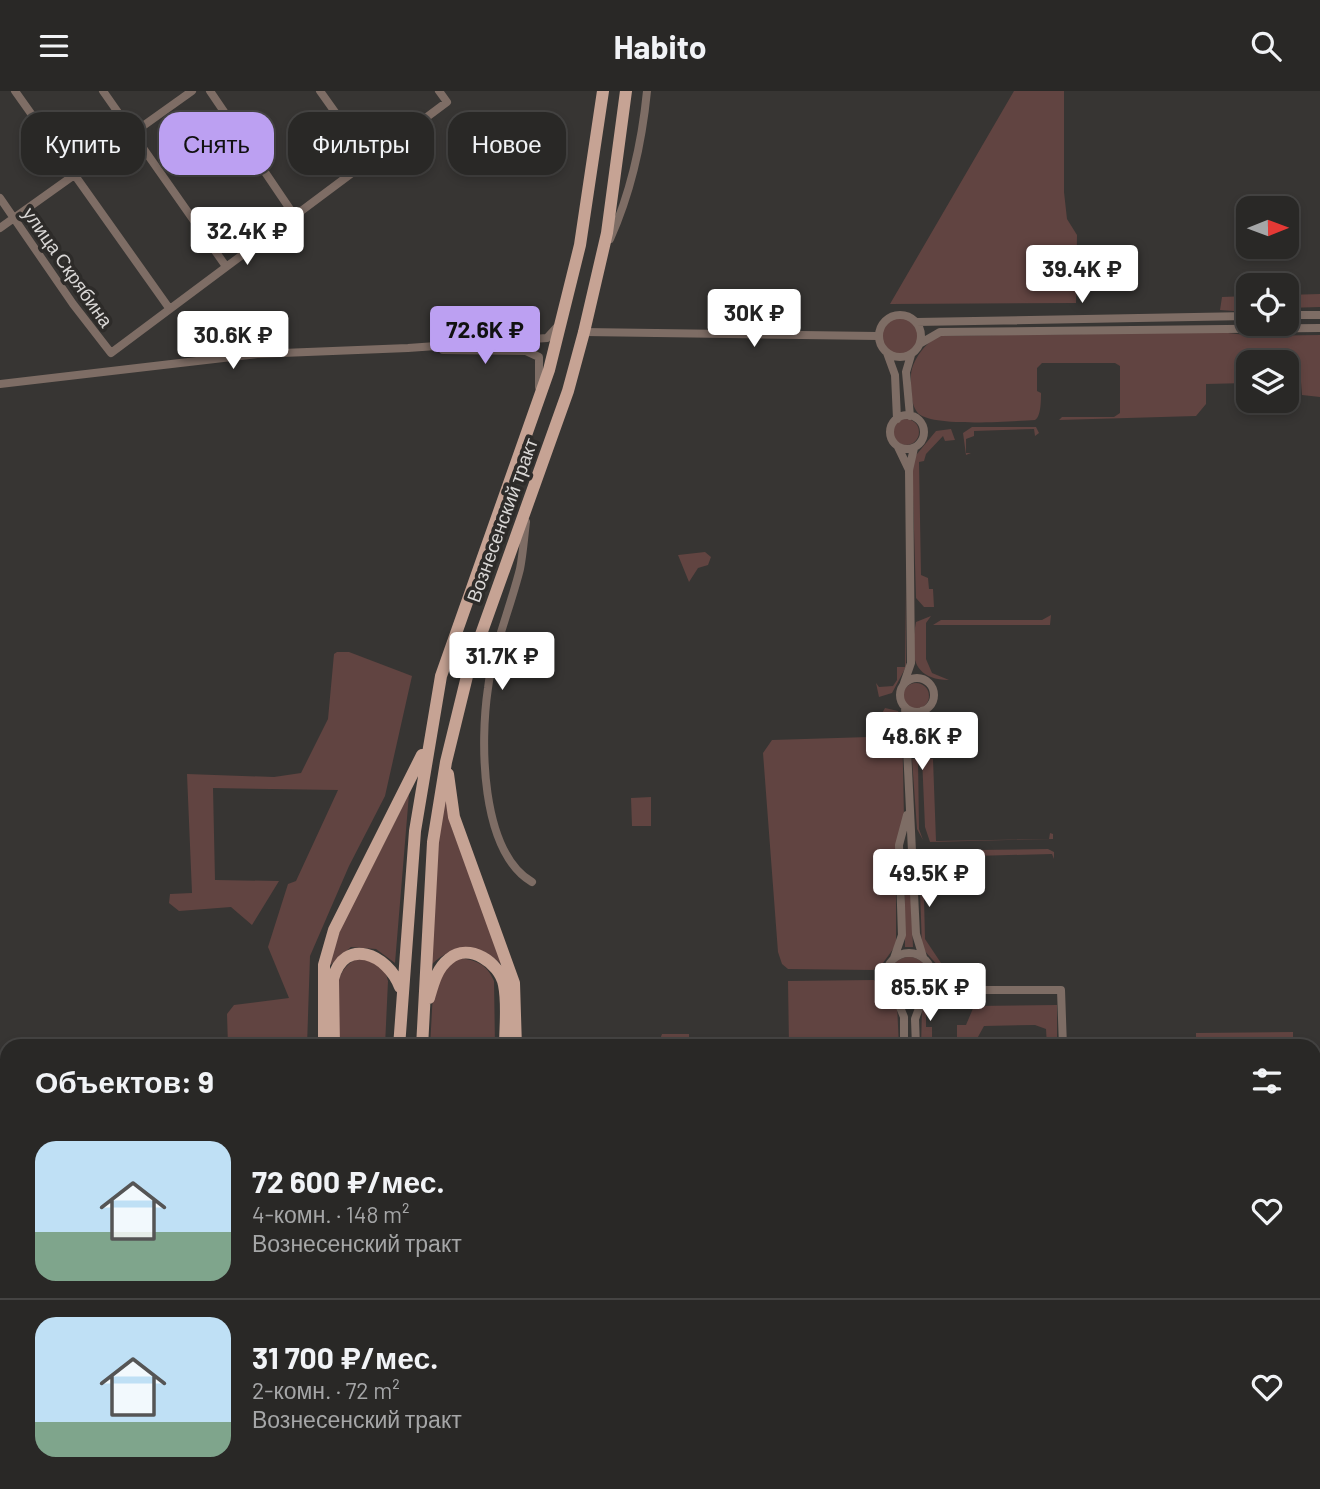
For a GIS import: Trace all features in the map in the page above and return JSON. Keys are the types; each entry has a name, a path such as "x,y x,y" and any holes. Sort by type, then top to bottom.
{"main road":[{"name":"Вознесенский тракт","path":"399,1039 415,831 441,676 538,403 562,322 580,244 603,91"},
{"name":"Вознесенский тракт","path":"422,1039 433,842 446,762 469,667 568,391 584,332 601,261 626,91"},
{"path":"324,1039 324,965 334,930 428,742"},
{"path":"446,762 454,817 514,983 516,1039"},
{"path":"424,1011 436,975 446,960 459,953 485,958 499,973 505,986 505,1039"},
{"path":"334,1039 333,979 336,968 342,962 361,954 377,957 395,973 402,991"}],"street":[{"path":"15,91 30,112"},
{"path":"103,91 118,112"},
{"path":"145,124 192,91"},
{"path":"210,91 294,215"},
{"path":"320,91 335,112"},
{"path":"434,112 447,102 439,91"},
{"path":"601,261 620,216 642,137 648,91"},
{"path":"145,151 225,265"},
{"path":"0,228 74,175 169,308 349,175"},
{"name":"улица Скрябина","path":"0,198 73,304 111,353 169,308"},
{"path":"1299,315 1320,315"},
{"path":"909,470 890,433 897,419 895,375 878,336 884,321 893,316 906,316 916,322 1236,316"},
{"path":"0,384 257,354 408,348 547,338 562,322"},
{"path":"916,322 921,332 920,343"},
{"path":"909,416 906,372 911,355 920,343 940,332 1320,328"},
{"path":"584,332 878,336"},
{"path":"408,348 526,351 538,357 541,364 538,403"},
{"path":"887,353 900,358 911,355"},
{"path":"897,419 909,416 920,422 924,431 922,441 915,447 909,470 911,663 900,695 905,707 916,933 923,957 933,974"},
{"path":"898,447 915,447"},
{"path":"527,507 521,566 488,685 485,755 496,834 505,851 532,882"},
{"path":"907,737 913,720 931,705 934,695 929,683 919,678 911,663"},
{"path":"904,683 919,678"},
{"path":"905,707 913,712 922,711"},
{"path":"904,1039 904,1017 886,977 902,935 899,845 908,809"},
{"path":"899,860 912,845"},
{"path":"894,958 908,952 923,957"},
{"path":"933,974 966,974 967,990 1061,990 1063,1039"},
{"path":"916,1039 915,1019 933,974"},
{"path":"895,995 910,1000 925,993"}],"shaded area":[{"path":"1014,91 1064,91 1064,192 1067,219 1077,235 1076,303 890,304"},
{"path":"1320,294 1320,307 1299,308 1299,295"},
{"path":"1236,296 1236,311 1220,310 1222,297"},
{"path":"900,318 913,323 918,336 913,349 900,354 887,349 882,336 887,323"},
{"path":"1219,332 1236,336 1320,335 1320,397 1302,395 1299,382 1299,350 1236,350 1236,383 1206,384 1206,404 1196,416 1059,420 1062,417 1114,417 1120,413 1120,366 1115,363 1042,363 1037,368 1037,391 1041,393 1041,400 1040,412 1035,420 937,420 917,412 912,399 911,375 917,358 925,347 939,336"},
{"path":"906,419 916,422 919,432 916,442 906,445 896,442 893,432 896,422"},
{"path":"972,427 1036,427 1039,433 1035,436 1034,429 974,431 974,436 966,439 966,453 971,453 966,455 963,433"},
{"path":"951,429 955,440 945,441 943,436 926,454 924,461 919,462 921,575 928,578 929,589 933,589 934,607 924,607 916,598 912,460 936,431"},
{"path":"705,552 711,557 708,565 698,568 689,582 678,555"},
{"path":"905,589 906,667 892,693 879,697 876,683 879,687 893,686 897,680 897,667 905,667"},
{"path":"1051,615 1050,625 933,625 941,620 1042,620"},
{"path":"931,616 926,623 926,659 932,673 949,680 927,675 916,663 913,644 916,622"},
{"path":"349,652 412,676 385,796 349,866 310,956 307,1039 228,1039 227,1014 234,1005 289,998 268,947 288,884 296,881 338,790 213,788 215,880 279,881 252,925 231,907 179,911 169,903 170,894 192,893 187,774 274,777 301,773 328,719 334,654"},
{"path":"916,683 925,687 929,696 925,705 916,709 907,705 903,696 907,687"},
{"path":"885,708 898,711 902,719 904,819 896,850 896,945 883,963 873,970 788,969 782,964 778,952 763,753 772,740 869,737"},
{"path":"922,757 933,759 936,841 1049,839 1050,833 1053,834 1053,839 930,842 925,827"},
{"path":"912,759 918,759 919,829 923,840 917,829"},
{"path":"444,788 451,826 504,967 486,953 468,948 449,952 431,965 437,839"},
{"path":"409,794 395,963 376,949 351,947 328,967 341,928"},
{"path":"651,797 651,826 632,826 631,798"},
{"path":"1048,849 1054,852 1054,859 1052,854 974,856 974,862 968,859 975,850"},
{"path":"909,851 913,947 905,947 905,857"},
{"path":"923,857 925,939 941,963 960,966 957,969 941,969 922,948 919,861"},
{"path":"909,957 923,962 928,976 923,990 909,995 895,990 890,976 895,962"},
{"path":"359,958 365,958 385,970 388,981 385,1039 337,1039 336,996 342,973 349,964"},
{"path":"459,958 480,964 488,971 494,981 495,1039 430,1039 434,973"},
{"path":"945,979 960,979 963,986 952,988 926,1012 926,1027 932,1027 932,1039 921,1039 922,1008"},
{"path":"874,980 897,1005 899,1039 789,1039 788,981"},
{"path":"1057,1005 1057,1039 1047,1039 1046,1029 1035,1025 984,1026 977,1039 932,1039 957,1038 957,1025 966,1025 974,1006"},
{"path":"1293,1032 1293,1039 1196,1039 1196,1033"},
{"path":"662,1034 689,1034 689,1039 660,1039"}]}
